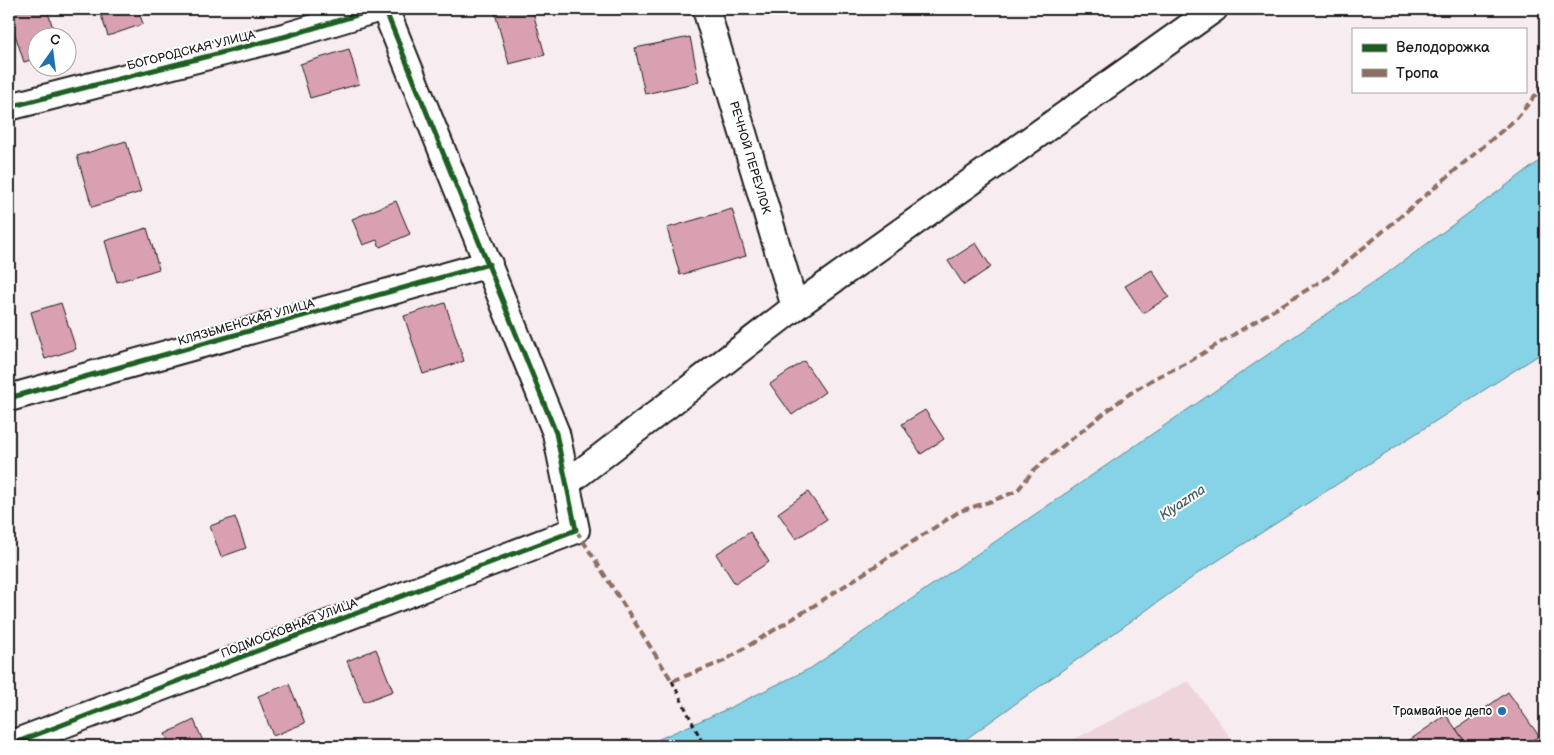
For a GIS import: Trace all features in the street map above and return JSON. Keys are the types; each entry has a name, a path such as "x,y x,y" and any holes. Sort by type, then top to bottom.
{"street":[{"name":"БОГОРОДСКАЯ УЛИЦА","path":"9,107 287,36 377,9"},
{"path":"385,9 556,432 567,483 795,307 1214,9"},
{"name":"РЕЧНОЙ ПЕРЕУЛОК","path":"706,9 795,307"},
{"name":"КЛЯЗЬМЕНСКАЯ УЛИЦА","path":"9,398 489,264"},
{"name":"ПОДМОСКОВНАЯ УЛИЦА","path":"9,745 576,530 567,483"}],"path":[{"path":"672,681 704,746"}],"shaded area":[{"path":"1188,681 1237,746 1061,746"}],"water":[{"name":"Klyazma","path":"1545,157 1545,351 1200,572 966,739 955,746 643,746 725,710 811,668 1394,268"}],"building":[{"path":"19,9 47,9 53,28 28,28 28,61 24,62 9,12"},
{"path":"99,9 138,9 143,24 108,36"},
{"path":"509,9 532,9 545,55 509,64 495,13"},
{"path":"690,37 699,82 645,94 635,48"},
{"path":"349,49 359,84 310,98 300,64"},
{"path":"126,141 141,192 92,207 77,156"},
{"path":"396,201 410,234 380,247 377,240 363,245 352,219"},
{"path":"732,209 746,256 680,275 667,228"},
{"path":"147,228 159,269 117,282 105,241"},
{"path":"976,243 991,267 964,285 948,261"},
{"path":"1152,270 1169,297 1143,313 1125,286"},
{"path":"61,303 76,349 45,359 31,312"},
{"path":"445,303 464,361 423,374 404,316"},
{"path":"804,361 825,392 792,415 770,384"},
{"path":"925,410 944,439 921,454 902,424"},
{"path":"808,492 827,519 796,539 778,513"},
{"path":"235,517 246,548 221,557 210,526"},
{"path":"750,532 769,562 735,584 716,554"},
{"path":"376,649 393,691 364,702 347,661"},
{"path":"289,684 305,723 273,736 258,696"},
{"name":"Трамвайное депо","path":"1508,692 1539,736 1524,746 1468,746 1456,729"},
{"name":"Трамвайное депо","path":"1446,715 1468,746 1401,746"},
{"path":"194,720 205,746 170,746 165,734"}],"marked path":[{"path":"576,530 672,681 722,662 815,605 960,511 1017,491 1033,471 1050,456 1126,396 1155,378 1187,363 1328,277 1517,118 1545,83"}],"cycle path":[{"path":"9,107 287,36 377,9"},
{"path":"9,745 576,530 556,433 385,9"},
{"path":"9,398 489,264"}],"place":[{"name":"Трамвайное депо","path":"1502,711"}]}
